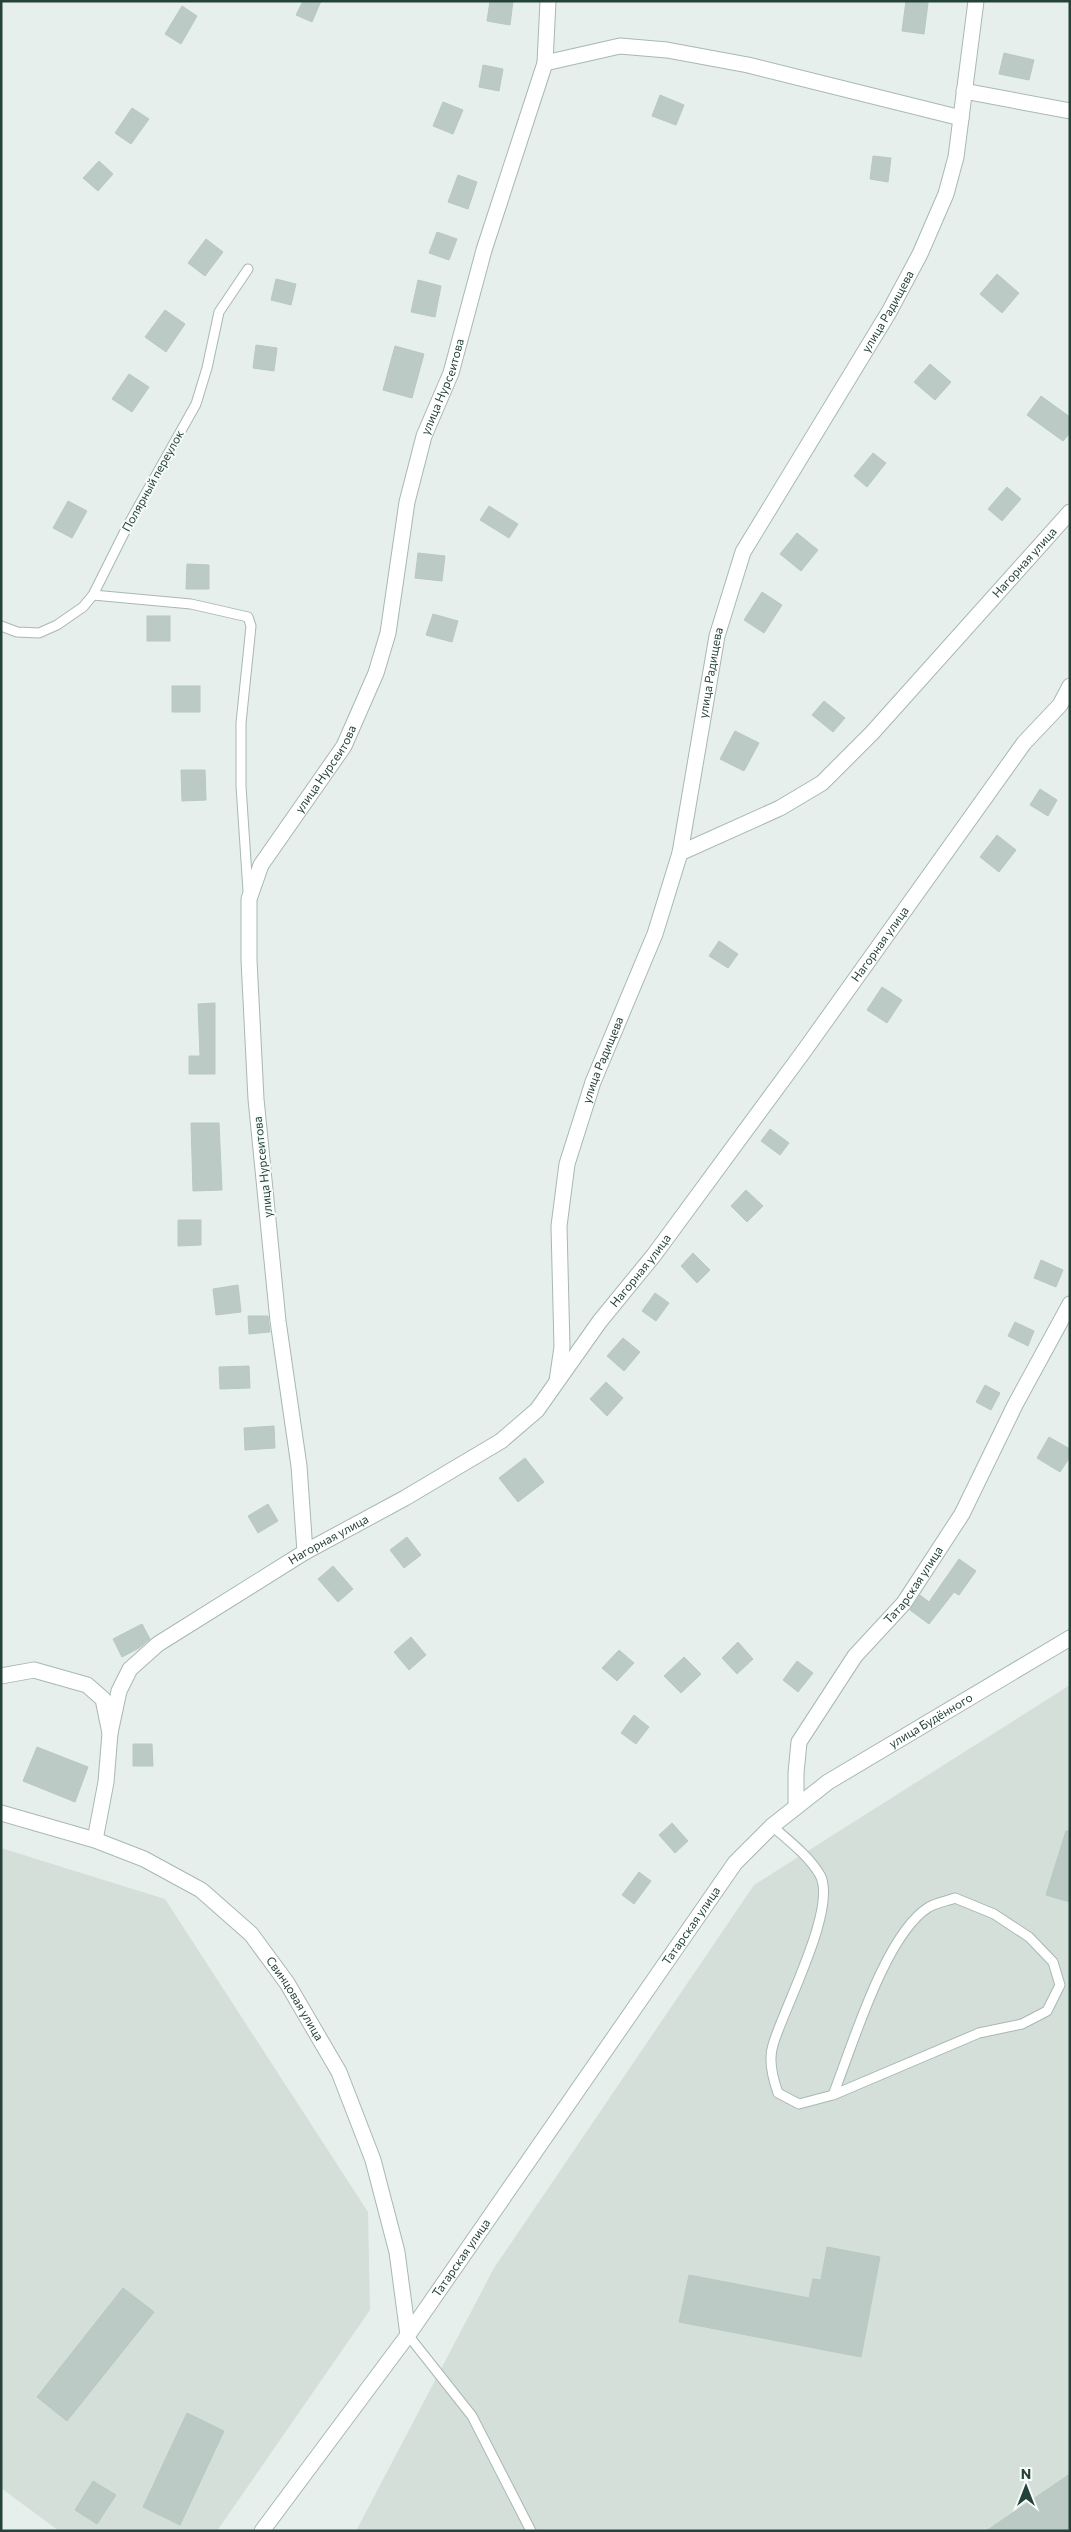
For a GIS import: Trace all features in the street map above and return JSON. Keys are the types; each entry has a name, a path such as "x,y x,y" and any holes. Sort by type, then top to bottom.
{"street":[{"name":"улица Нурсеитова","path":"304,1552 299,1466 278,1320 256,1099 249,960 249,898 262,865 344,746 376,673 388,633 407,502 424,436 451,373 484,250 545,63 548,1"},
{"name":"улица Радищева","path":"557,1381 562,1348 559,1226 567,1164 593,1082 655,934 680,853 717,636 743,552 866,350 920,254 946,194 956,156 976,1"},
{"path":"545,63 620,46 667,50 748,64 961,118"},
{"path":"964,91 1070,111"},
{"name":"Нагорная улица","path":"680,853 780,808 822,783 872,733 1070,512"},
{"name":"Нагорная улица","path":"110,1734 119,1691 130,1669 158,1644 304,1552 406,1498 501,1441 537,1410 600,1320 654,1255 804,1051 1024,743 1060,705 1070,686"},
{"name":"Татарская улица","path":"262,2531 408,2335 735,1863 772,1826 796,1807 796,1773 799,1742 855,1656 904,1603 962,1514 1015,1405 1070,1304"},
{"name":"улица Будённого","path":"796,1807 828,1782 1070,1638"},
{"path":"1,1676 34,1670 87,1685 103,1699 110,1734 106,1782 95,1840"},
{"name":"Свинцовая улица","path":"1,1813 95,1840 144,1859 201,1890 251,1934 287,1983 339,2072 373,2160 397,2252 408,2335"}],"lane":[{"name":"Полярный переулок","path":"1,626 17,632 39,633 57,625 77,612 94,595 127,527 196,404 207,368 219,312 248,269"},
{"path":"94,595 191,604 248,617 251,626 241,723 241,786 249,898"},
{"path":"772,1826 798,1849 820,1876 824,1898 818,1925 772,2046 772,2074 778,2094 799,2104 833,2095 979,2033 1022,2024 1047,2012 1060,1985 1053,1962 1029,1937 994,1914 954,1898 929,1907 904,1932 884,1967 866,2005 833,2095"},
{"path":"408,2335 472,2416 531,2531"}],"shaded area":[{"path":"1070,1685 1070,2531 356,2531 494,2268 754,1885"},
{"path":"1,1848 165,1899 368,2212 370,2310 217,2531 59,2531 1,2488"}],"building":[{"path":"303,1 321,1 312,22 296,15"},
{"path":"490,1 513,1 510,25 487,21"},
{"path":"906,1 928,3 924,34 902,31"},
{"path":"182,6 197,16 181,44 165,34"},
{"path":"1004,53 1034,60 1029,80 999,74"},
{"path":"483,65 503,69 499,91 479,87"},
{"path":"660,95 684,105 676,125 652,116"},
{"path":"443,102 463,110 453,134 433,126"},
{"path":"132,108 149,119 131,144 115,133"},
{"path":"873,156 891,158 888,182 870,179"},
{"path":"99,161 113,174 98,191 83,178"},
{"path":"458,175 477,182 468,209 448,202"},
{"path":"437,232 457,239 449,260 429,253"},
{"path":"206,239 223,252 205,276 188,263"},
{"path":"997,274 1019,293 1002,313 980,294"},
{"path":"276,279 296,284 291,305 271,300"},
{"path":"418,280 441,286 435,317 411,312"},
{"path":"165,310 185,324 166,352 145,337"},
{"path":"256,345 277,348 274,371 253,368"},
{"path":"395,346 424,354 412,398 383,390"},
{"path":"930,364 951,382 935,400 914,382"},
{"path":"129,374 149,387 132,412 112,399"},
{"path":"1041,396 1070,417 1070,433 1063,441 1027,415"},
{"path":"873,453 886,463 867,487 854,476"},
{"path":"1007,487 1021,499 1002,521 988,509"},
{"path":"68,501 87,511 72,538 53,528"},
{"path":"489,506 518,524 509,538 480,520"},
{"path":"797,533 818,550 801,571 780,554"},
{"path":"418,553 445,556 442,581 415,578"},
{"path":"187,564 209,565 209,589 186,589"},
{"path":"762,592 782,605 764,633 744,620"},
{"path":"433,614 458,621 452,642 426,635"},
{"path":"147,616 170,616 170,641 147,641"},
{"path":"172,686 200,686 200,712 172,712"},
{"path":"824,701 845,718 833,732 812,715"},
{"path":"735,731 759,743 744,771 720,759"},
{"path":"181,770 205,770 206,800 182,801"},
{"path":"1040,789 1057,800 1048,816 1030,805"},
{"path":"997,835 1016,850 999,872 980,857"},
{"path":"719,941 738,954 728,968 709,956"},
{"path":"882,987 902,1000 887,1023 867,1010"},
{"path":"215,1003 215,1074 189,1074 189,1056 200,1056 198,1004"},
{"path":"191,1123 219,1123 222,1190 193,1191"},
{"path":"770,1129 789,1143 780,1155 761,1141"},
{"path":"746,1190 763,1206 747,1222 731,1206"},
{"path":"178,1220 201,1220 201,1245 178,1246"},
{"path":"693,1253 710,1270 697,1283 681,1266"},
{"path":"1041,1260 1063,1270 1056,1287 1034,1278"},
{"path":"238,1285 241,1312 216,1315 213,1289"},
{"path":"655,1293 669,1303 656,1321 642,1311"},
{"path":"248,1316 268,1316 270,1332 249,1334"},
{"path":"1015,1322 1034,1331 1028,1346 1008,1336"},
{"path":"623,1338 640,1352 624,1371 607,1356"},
{"path":"249,1366 250,1388 220,1389 219,1367"},
{"path":"606,1382 623,1398 607,1416 590,1399"},
{"path":"985,1385 1000,1393 991,1410 976,1402"},
{"path":"274,1426 275,1448 245,1450 244,1428"},
{"path":"1049,1437 1070,1449 1070,1457 1060,1472 1037,1458"},
{"path":"525,1458 544,1482 518,1502 499,1478"},
{"path":"268,1504 278,1521 258,1533 248,1516"},
{"path":"407,1537 421,1555 404,1568 390,1550"},
{"path":"959,1559 976,1571 959,1595 954,1592 929,1624 910,1610 920,1595 929,1602"},
{"path":"333,1566 353,1589 338,1602 318,1579"},
{"path":"142,1624 150,1639 139,1648 122,1657 113,1639"},
{"path":"411,1637 426,1655 409,1670 394,1652"},
{"path":"738,1642 753,1659 737,1674 722,1658"},
{"path":"619,1650 634,1663 617,1681 602,1668"},
{"path":"684,1657 701,1674 681,1693 664,1676"},
{"path":"797,1661 813,1673 798,1692 783,1680"},
{"path":"634,1715 649,1727 636,1744 621,1733"},
{"path":"133,1744 152,1744 153,1766 133,1766"},
{"path":"37,1747 88,1767 75,1802 23,1781"},
{"path":"672,1823 688,1841 675,1853 659,1835"},
{"path":"1066,1831 1070,1831 1070,1902 1046,1895"},
{"path":"639,1872 651,1881 634,1904 622,1895"},
{"path":"827,2247 880,2257 861,2357 679,2322 689,2275 809,2298 813,2279 821,2280"},
{"path":"123,2288 154,2312 67,2421 37,2397"},
{"path":"187,2413 224,2431 180,2525 143,2507"},
{"path":"1070,2474 1070,2531 986,2531"},
{"path":"93,2481 116,2495 97,2524 75,2510"}]}
